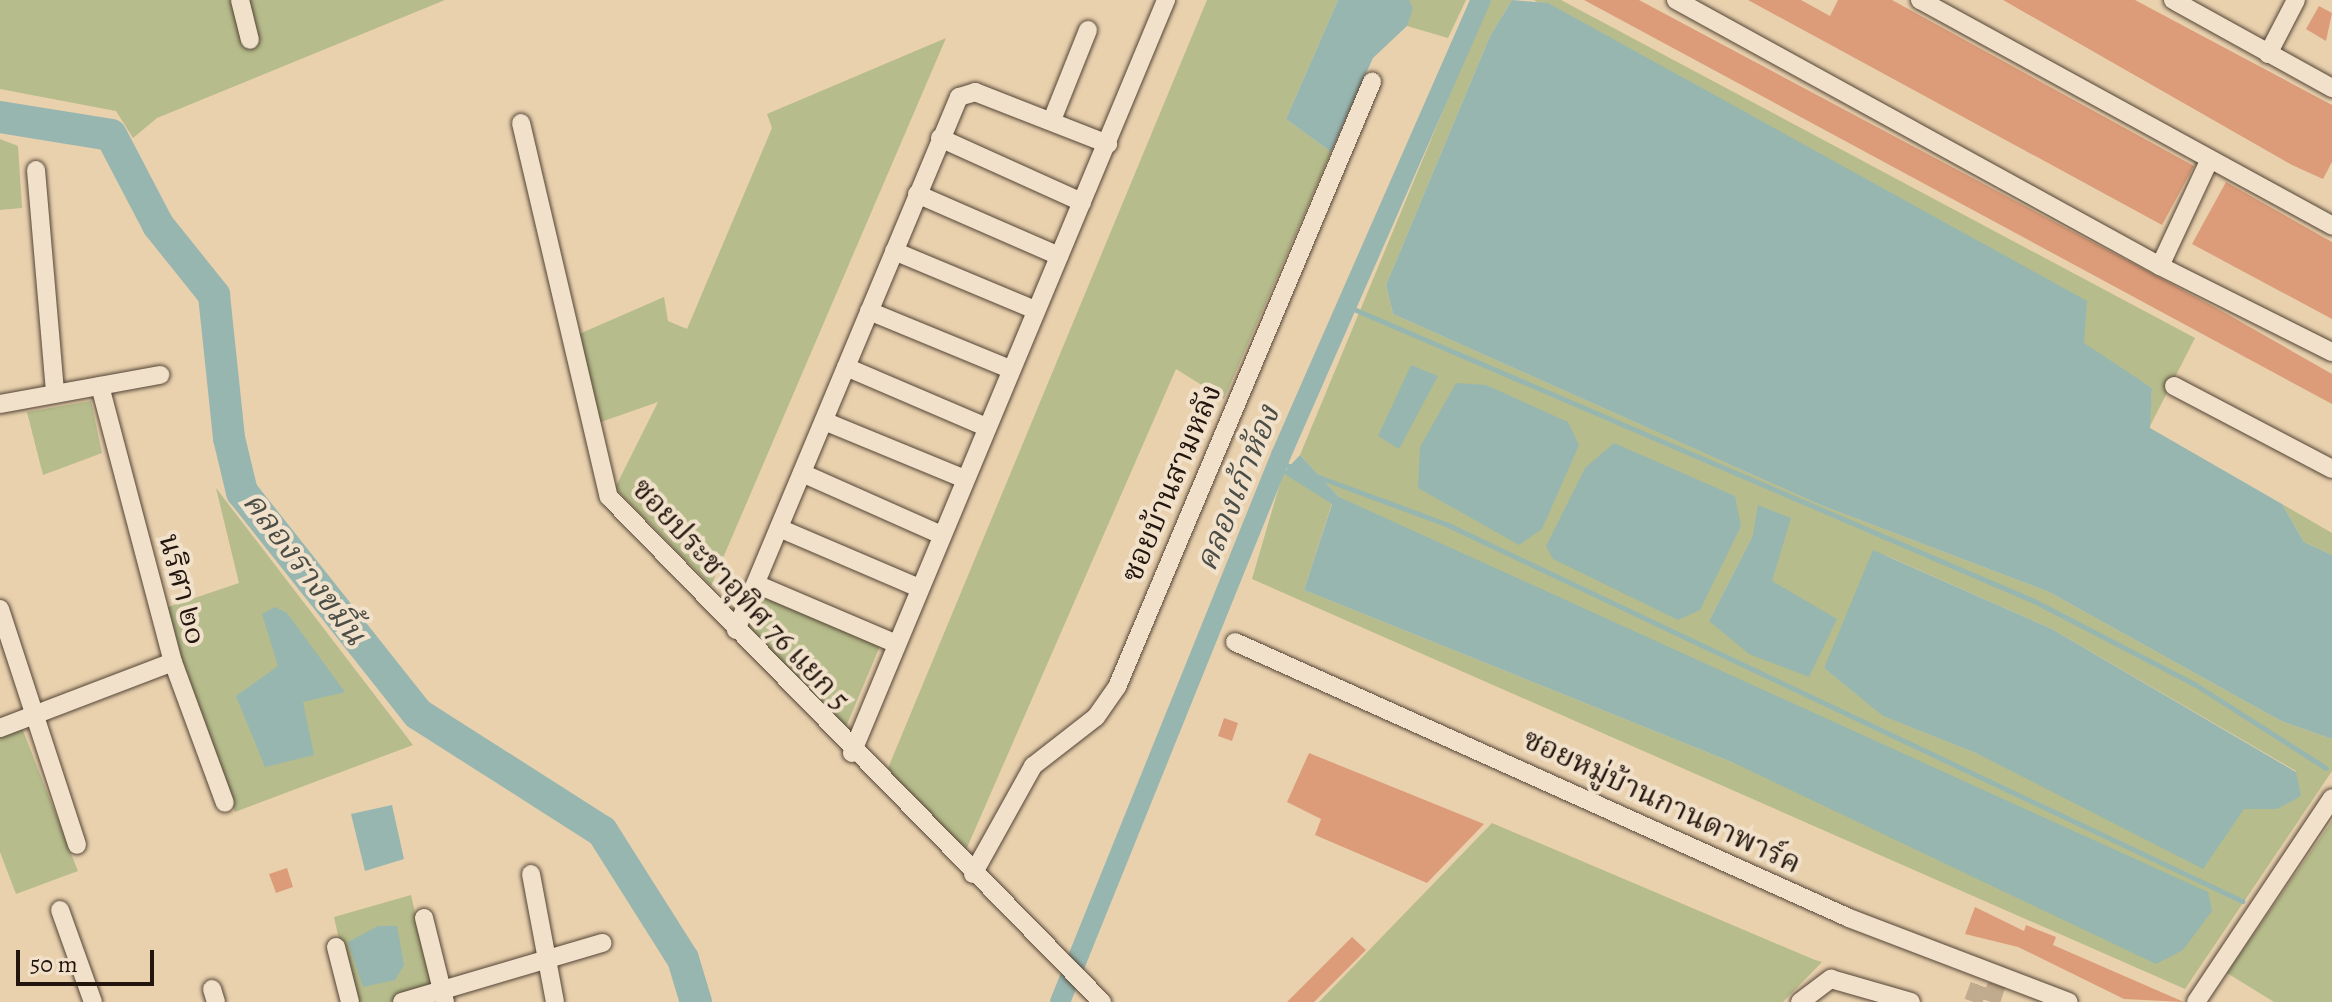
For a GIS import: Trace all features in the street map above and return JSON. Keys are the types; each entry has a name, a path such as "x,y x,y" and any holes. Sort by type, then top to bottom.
{"street":[{"path":"240,0 250,40"},
{"path":"852,753 1166,0"},
{"path":"1676,0 2160,266 2332,352"},
{"path":"1920,0 2332,226"},
{"path":"2173,0 2332,88"},
{"path":"2268,54 2296,0"},
{"path":"1052,120 1088,30"},
{"name":"ซอยบ้านสามหลัง","path":"973,874 1033,766 1096,717 1117,687 1372,82"},
{"path":"736,630 940,138 967,92 1052,120 1108,144"},
{"name":"ซอยประชาอุทิศ 76 แยก 5","path":"521,123 609,497 852,753 1102,1002"},
{"path":"940,138 1082,202"},
{"path":"2160,266 2209,161"},
{"path":"36,170 55,393"},
{"path":"917,194 1059,256"},
{"path":"894,251 1035,310"},
{"path":"869,311 1010,369"},
{"path":"846,367 986,427"},
{"path":"0,404 160,375"},
{"name":"นริศา ๒๐","path":"100,386 173,662 225,803"},
{"path":"2174,386 2332,469"},
{"path":"824,421 965,479"},
{"path":"802,473 941,535"},
{"path":"779,528 919,588"},
{"path":"756,584 897,644"},
{"path":"0,609 77,845"},
{"name":"ซอยหมู่บ้านกานดาพาร์ค","path":"1235,642 1849,918 2069,1002"},
{"path":"0,728 173,662"},
{"path":"2196,1002 2332,798"},
{"path":"531,874 555,1002"},
{"path":"60,910 93,1002"},
{"path":"424,918 444,996"},
{"path":"402,1002 444,996 602,943"},
{"path":"336,947 350,1002"},
{"path":"1800,1002 1831,979 1905,1001"}],"green space":[{"path":"0,0 445,0 157,118 133,138 116,111 0,89"},
{"path":"1207,0 1338,0 1286,119 1331,152 1224,399 1176,369 966,850 886,773"},
{"path":"1409,0 1466,0 1448,38 1407,26"},
{"path":"1489,0 1512,0 1490,36 1386,285 1393,314 1818,504 2049,592 2281,721 2332,739 2332,771 2185,989 1252,579 1283,473 1294,476 1332,503 1304,590 1734,763 1339,497 1300,455","holes":["1585,468 1693,479 1735,496","1753,535 1772,580 1709,621","1885,555 2052,629 2296,771 2277,809 2244,809 1978,754 1884,716 1824,668"]},
{"path":"1534,0 1561,0 2195,338 2149,428 2152,388"},
{"path":"946,38 711,586 615,488 658,402 598,423 579,334 664,297 668,321 687,329 772,128 767,114"},
{"path":"0,139 18,146 22,208 0,210"},
{"path":"91,401 102,453 43,475 27,412"},
{"path":"216,488 413,745 235,812 179,663 168,607 239,583"},
{"path":"2282,504 2332,533 2332,555 2304,542"},
{"path":"757,592 880,646 845,729 744,622"},
{"path":"22,728 78,871 16,894 0,852 0,736"},
{"path":"2332,821 2332,1002 2274,1002 2227,973"},
{"path":"1492,823 1822,962 1783,1002 1319,1002"},
{"path":"411,895 436,1002 353,1002 334,917"}],"water":[{"path":"1338,0 1409,0 1413,8 1407,26 1373,58 1331,152 1286,119"},
{"path":"1512,0 1548,3 2087,301 2084,343 2152,388 2150,428 2282,504 2304,542 2332,555 2332,739 2281,721 2049,592 1818,504 1393,314 1386,285 1490,36"},
{"path":"1411,365 1438,376 1399,449 1378,436"},
{"path":"1456,383 1486,385 1568,422 1579,445 1542,529 1519,545 1418,488 1420,447"},
{"path":"1614,443 1735,496 1741,526 1700,610 1678,620 1553,559 1546,546 1585,468"},
{"path":"1300,455 1339,497 2208,892 2212,911 2183,950 2156,964 1734,763 1304,590 1332,504 1283,473"},
{"path":"1758,505 1791,518 1772,581 1837,619 1809,677 1749,654 1709,621 1753,535"},
{"path":"1873,550 2052,629 2296,772 2301,796 2277,809 2244,809 2203,869 1978,754 1883,716 1824,668"},
{"path":"275,607 287,613 345,692 303,702 314,755 265,767 236,696 278,666 262,614"},
{"path":"392,805 404,859 365,871 351,814"},
{"path":"378,926 397,926 404,965 395,980 363,987 348,942"}],"building":[{"path":"1584,0 1639,0 2220,310 2332,374 2332,404"},
{"path":"1748,0 1801,0 1830,16 1838,0 1892,0 2194,166 2162,225"},
{"path":"2003,0 2135,0 2332,105 2332,162 2323,179 2292,165"},
{"path":"2319,6 2332,13 2326,41 2306,29"},
{"path":"2226,182 2332,242 2332,319 2192,244"},
{"path":"1224,718 1238,723 1232,741 1218,736"},
{"path":"1309,753 1484,824 1427,883 1315,835 1321,819 1287,802"},
{"path":"287,868 293,887 276,893 269,874"},
{"path":"1975,907 2024,931 2026,925 2056,937 2053,945 2184,1002 2124,999 2018,947 1965,934"},
{"path":"1352,937 1366,950 1314,1002 1287,1002"}],"waterway":[{"name":"คลองเก้าห้อง","path":"1060,1002 1281,455 1481,0"},
{"name":"คลองรางขมิ้น","path":"0,117 111,135 158,225 214,295 229,438 242,492 418,714 602,831 683,959 696,1002"},
{"path":"1349,307 2034,601 2196,685 2326,768"},
{"path":"1279,462 1296,469"},
{"path":"1316,476 1446,524 2242,901"}],"tunnel":[{"path":"1973,1002 1985,969"},
{"path":"1991,1002 2000,974"}]}
